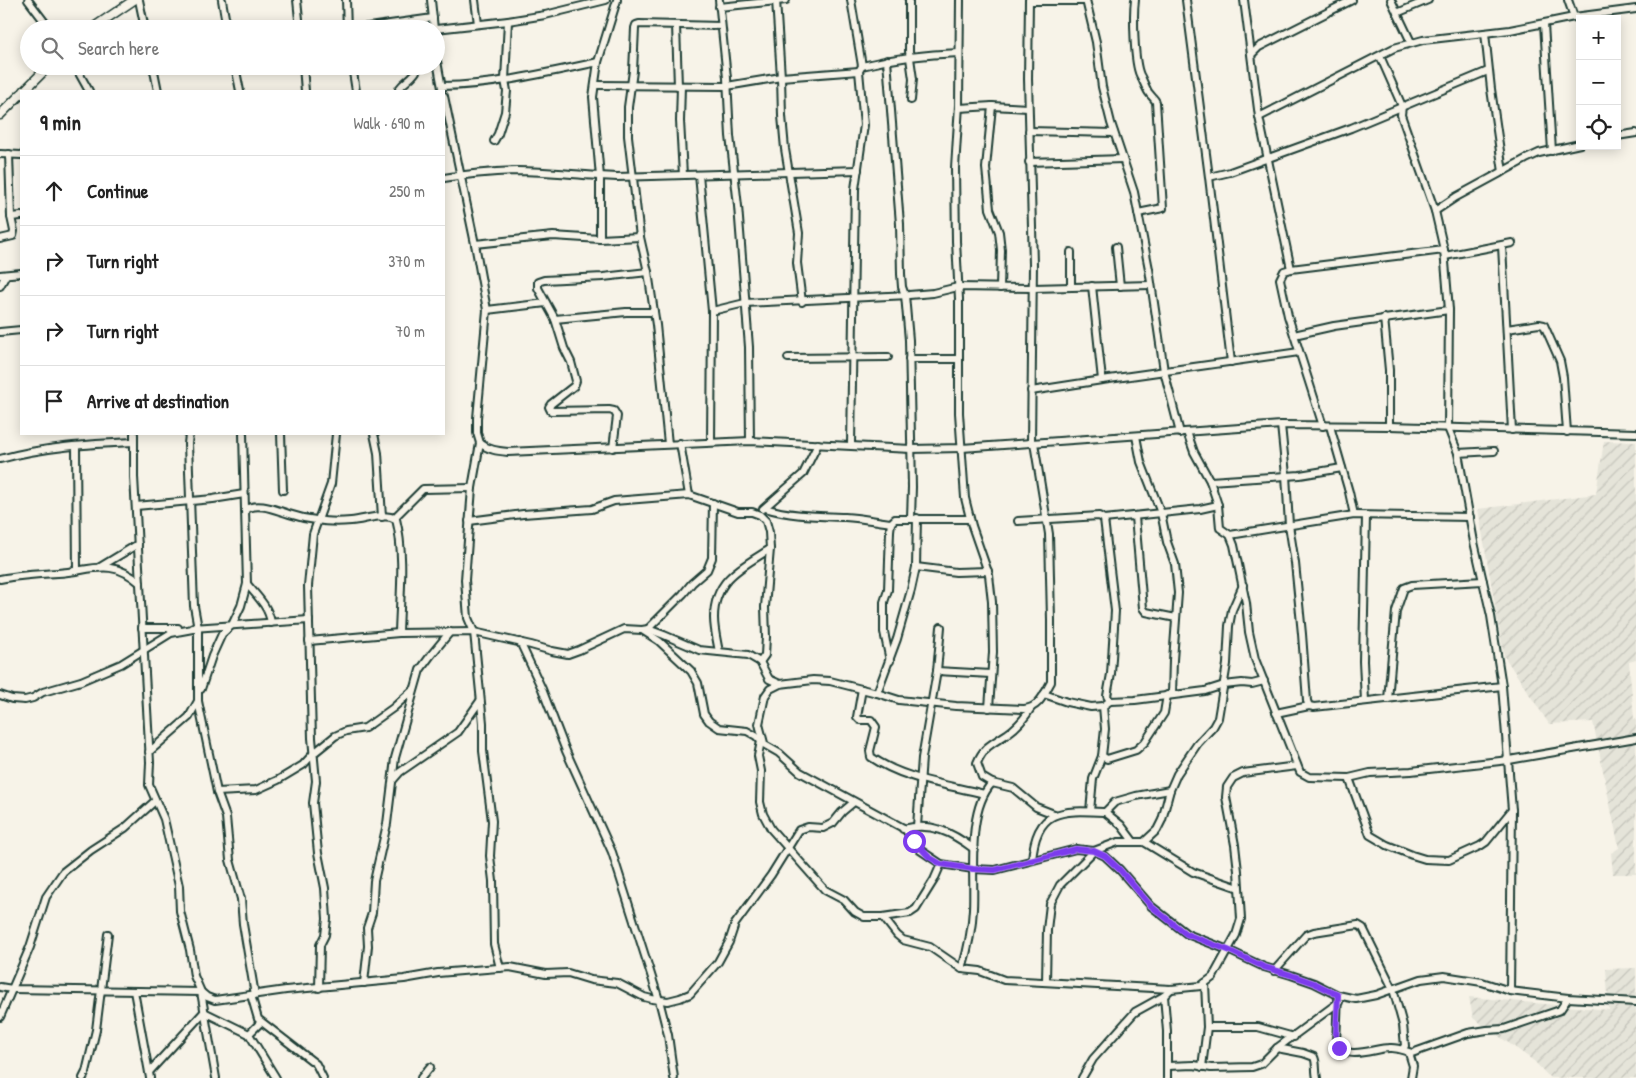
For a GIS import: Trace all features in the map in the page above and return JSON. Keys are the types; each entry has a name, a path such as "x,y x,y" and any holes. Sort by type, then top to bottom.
{"street":[{"path":"29,0 43,20"},
{"path":"104,20 134,0"},
{"path":"139,0 143,20"},
{"path":"222,0 225,20"},
{"path":"297,0 299,20"},
{"path":"346,0 347,20"},
{"path":"419,20 433,18 430,0"},
{"path":"475,0 478,24"},
{"path":"445,28 545,15 606,0"},
{"path":"600,239 600,176 593,98 598,62 617,0"},
{"path":"750,441 749,347 719,4 786,0"},
{"path":"851,0 860,69 864,125 855,189 851,445"},
{"path":"909,0 909,51 913,79 910,100"},
{"path":"960,0 958,53 959,108 955,168 959,412 965,498 970,519 988,571 992,602 993,652 989,708"},
{"path":"1133,841 1121,825 1105,812 1090,811 1054,814 1036,807 1013,788 992,783 982,777 977,763 981,753 1008,733 1024,718 1044,694 1051,682 1050,555 1047,520 1033,443 1031,390 1033,288 1028,108 1029,0 1086,0 1096,42 1102,87 1114,133 1134,192 1164,371 1184,432 1210,481 1218,505 1220,528 1230,536 1234,545 1243,585 1249,632 1255,659 1300,772 1310,777 1349,778 1370,773 1411,771 1509,760 1636,738"},
{"path":"1135,0 1135,41 1140,74 1146,83 1148,92 1154,97 1156,102 1163,208 1138,213"},
{"path":"1186,0 1231,362"},
{"path":"1244,0 1259,117 1290,269"},
{"path":"1252,54 1259,47 1352,0"},
{"path":"1391,0 1411,42"},
{"path":"1397,13 1428,0"},
{"path":"1568,0 1574,17"},
{"path":"776,1 782,77 782,116 799,233 797,269 802,302"},
{"path":"1259,117 1394,48 1411,42 1510,30 1574,17 1636,10"},
{"path":"494,141 504,112 507,91 505,80 508,21"},
{"path":"1544,24 1552,151"},
{"path":"668,444 654,312 640,237 628,136 628,107 636,25 722,26"},
{"path":"676,25 684,175"},
{"path":"1485,33 1488,71 1503,172"},
{"path":"595,85 727,86 782,77 860,69 887,60 958,53"},
{"path":"1380,56 1402,106 1400,115 1435,211 1444,253 1448,310 1448,428 1458,453 1474,542 1491,616 1502,686 1509,760 1512,810 1510,991"},
{"path":"877,693 890,661 916,567 909,359 905,295 901,274 900,224 887,60"},
{"path":"440,75 442,88 505,80 598,62"},
{"path":"1209,177 1230,172 1351,128 1488,71"},
{"path":"25,90 39,75"},
{"path":"80,75 87,90"},
{"path":"155,75 158,90"},
{"path":"237,75 240,90"},
{"path":"304,75 306,90"},
{"path":"353,75 356,90"},
{"path":"400,90 404,82 410,80 415,75"},
{"path":"2,110 20,95"},
{"path":"445,101 487,310 477,418 477,433 480,443 472,488 465,580 468,618 474,632 483,722 484,761 492,821 490,856 494,889 494,944 500,968"},
{"path":"959,108 992,106 1028,108"},
{"path":"992,106 986,168 990,210 999,232 1001,250 1000,288"},
{"path":"1029,132 1114,133"},
{"path":"1621,135 1636,133"},
{"path":"1435,211 1456,197 1532,156 1576,145"},
{"path":"0,154 20,155"},
{"path":"0,239 13,236 14,231 11,217 9,154"},
{"path":"1029,162 1123,159"},
{"path":"445,178 518,171 633,177 858,170"},
{"path":"699,175 712,311 711,442"},
{"path":"11,217 20,216"},
{"path":"475,244 553,236 600,239 640,237"},
{"path":"1354,515 1342,468 1299,352 1288,316 1280,279 1284,271 1502,246 1512,243"},
{"path":"1502,246 1512,430"},
{"path":"1116,247 1120,286"},
{"path":"1071,252 1071,287"},
{"path":"613,448 617,416 614,412 609,410 551,411 551,404 574,386 576,381 555,319 538,288 538,282 648,272"},
{"path":"0,286 3,275 20,273"},
{"path":"712,311 745,303 802,302 933,293 958,287 1033,288 1151,285"},
{"path":"1092,286 1102,380"},
{"path":"487,310 546,303"},
{"path":"1294,335 1334,326 1448,310"},
{"path":"555,319 626,312 654,312"},
{"path":"1384,318 1389,370 1390,426"},
{"path":"1507,329 1539,324 1544,325 1560,361 1567,432"},
{"path":"0,332 20,330"},
{"path":"1031,390 1299,352"},
{"path":"788,358 888,357"},
{"path":"909,359 959,359"},
{"path":"480,443 492,450 508,452 750,441 911,449 962,448 1281,426 1390,426 1636,434"},
{"path":"1281,426 1289,525 1295,563 1307,701 1309,706"},
{"path":"134,435 149,752 148,786 164,819 179,886 180,911 194,976 201,992 216,1078"},
{"path":"189,435 194,606 198,628 198,701 217,792 226,817 230,860 241,899 253,995 258,1019 316,1064 323,1078"},
{"path":"149,752 189,717 198,701 204,676 212,656 222,634 232,624 241,606 248,584 243,435"},
{"path":"281,435 284,490"},
{"path":"319,988 320,945 327,919 325,888 318,853 313,803 316,781 308,586 313,534 331,484 336,435"},
{"path":"374,435 378,453 382,517"},
{"path":"1102,756 1107,759 1136,750 1145,742 1164,714 1169,695 1173,660 1178,593 1175,564 1167,542 1161,514 1141,462 1136,436"},
{"path":"0,459 45,449 134,442"},
{"path":"680,443 689,495"},
{"path":"756,513 765,508 803,474 818,444"},
{"path":"76,446 77,570"},
{"path":"1458,453 1494,451"},
{"path":"1210,481 1300,475 1342,468"},
{"path":"394,518 423,489 472,488"},
{"path":"136,506 191,502 244,494"},
{"path":"469,521 523,514 592,509 614,501 689,495 738,512 756,513 766,521 770,549 765,607 765,655 760,662"},
{"path":"645,630 683,594 692,582 707,570 712,558 713,503"},
{"path":"1018,521 1099,516 1104,519 1134,517 1218,505"},
{"path":"245,510 250,506 262,507 318,520 350,521 390,516 396,519 399,536 399,633"},
{"path":"765,508 830,518 845,517 892,523"},
{"path":"1230,536 1354,515 1470,517"},
{"path":"1366,516 1363,661 1366,701"},
{"path":"1134,517 1143,608 1146,612 1176,618"},
{"path":"890,661 884,632 884,602 888,590 889,541 892,523 895,519 914,518 970,519"},
{"path":"1104,519 1115,611 1111,674 1107,696 1110,701"},
{"path":"100,567 138,544"},
{"path":"719,652 714,617 722,586 736,570 770,549"},
{"path":"0,579 27,574 61,573 100,567 114,568 131,576 140,583"},
{"path":"916,567 956,572 988,571"},
{"path":"1388,699 1396,610 1404,588 1412,585 1483,581"},
{"path":"248,584 264,603 272,623"},
{"path":"1144,842 1157,830 1162,820 1170,790 1177,774 1218,718 1227,664 1229,626 1232,610 1243,585"},
{"path":"0,696 25,700 43,692 81,681 121,664 171,633 232,624 309,620"},
{"path":"917,826 920,779 937,671 941,627"},
{"path":"142,628 198,628"},
{"path":"309,641 399,633 474,632 520,642 552,652 568,654 624,629 645,630 699,650 748,655 760,662 769,679 780,684"},
{"path":"645,630 691,672 698,683 704,714 719,728 747,731 779,753 800,772 903,829 920,850 941,864 995,870 1076,849 1094,851 1105,856 1120,870 1151,906 1186,934 1274,970 1314,983 1339,998 1356,999 1376,995 1421,979 1444,976 1482,982 1510,991 1568,998 1636,1002"},
{"path":"364,983 368,946 367,928 372,914 374,881 387,824 395,758 420,670 450,632"},
{"path":"520,642 542,689 566,751 612,852 659,1000 668,1035 674,1078"},
{"path":"937,671 991,674"},
{"path":"941,864 934,880 916,909 910,913 883,917 864,917 855,912 844,900 825,890 771,829 763,814 760,794 761,771 758,756 763,743 759,724 765,696 770,689 780,684 812,680 830,681 899,700 989,708 1031,708"},
{"path":"1044,694 1090,707 1103,706 1110,701 1205,691 1224,685 1252,684 1264,681"},
{"path":"1276,713 1309,706 1314,707 1502,686"},
{"path":"217,792 256,790 278,780 303,764 335,736 346,731 365,728 393,708 414,689"},
{"path":"862,689 857,717 860,720 871,720 876,727 870,751 871,757 892,770 920,779 984,794"},
{"path":"393,780 400,772 458,732 480,701"},
{"path":"1090,811 1093,779 1102,756 1105,729 1103,706"},
{"path":"883,917 903,940 930,947 962,969 980,971 1010,981 1171,989 1201,986 1213,977 1236,935 1241,919 1235,845 1226,797 1227,787 1233,778 1243,773 1297,766"},
{"path":"1349,778 1370,835 1412,856 1425,859 1449,860 1480,846 1486,842 1512,810"},
{"path":"962,969 971,933 974,908 973,869 978,811 984,794 992,783"},
{"path":"1105,812 1115,802 1170,790"},
{"path":"0,1017 30,947 46,897 64,872 92,850 126,828 155,801"},
{"path":"0,987 12,989 201,992 215,1000 404,979 438,973 510,967 546,974 568,973 590,980 617,983 644,997 668,1001 690,994 718,962 729,942 735,924 771,875 799,830 808,827 823,828 833,822 854,802"},
{"path":"1032,860 1035,837 1040,828 1054,814"},
{"path":"903,829 917,826 931,827 945,831 974,849"},
{"path":"1046,982 1047,930 1050,904 1060,885 1094,851 1118,842 1144,842 1194,872 1239,888"},
{"path":"1274,970 1306,935 1358,925 1366,931 1393,989 1403,1025 1406,1051 1413,1066 1411,1078"},
{"path":"83,1078 96,1030 108,934"},
{"path":"1202,1067 1207,1027 1205,983"},
{"path":"1082,1078 1093,1059 1135,1012 1164,996 1171,989"},
{"path":"134,991 150,1075"},
{"path":"1164,996 1167,1031 1167,1078"},
{"path":"1339,998 1336,1036 1339,1048 1346,1052 1361,1052 1387,1048 1406,1051 1421,1050 1468,1033 1504,1029 1560,1010 1568,998"},
{"path":"1167,1066 1194,1065 1211,1068 1261,1064 1277,1048 1294,1037 1339,998"},
{"path":"150,1075 204,1012"},
{"path":"204,1012 249,1034 276,1078"},
{"path":"249,1034 261,1022"},
{"path":"1207,1027 1258,1027 1294,1037"},
{"path":"1277,1048 1303,1052 1314,1057 1316,1060 1315,1072 1318,1078"},
{"path":"421,1078 430,1067"}],"shaded area":[{"path":"1604,441 1636,442 1636,660 1629,662 1634,719 1636,719 1636,874 1613,874 1611,853 1619,848 1593,722 1549,724 1504,656 1478,509 1596,494"},
{"path":"1636,968 1636,1078 1550,1078 1534,1061 1473,1018 1469,997 1609,1010 1606,969"}],"route":[{"path":"914,841 920,850 941,864 973,869 995,870 1076,849 1094,851 1105,856 1120,870 1151,906 1186,934 1228,950 1264,967 1314,983 1338,995 1336,1043 1339,1048"}]}
